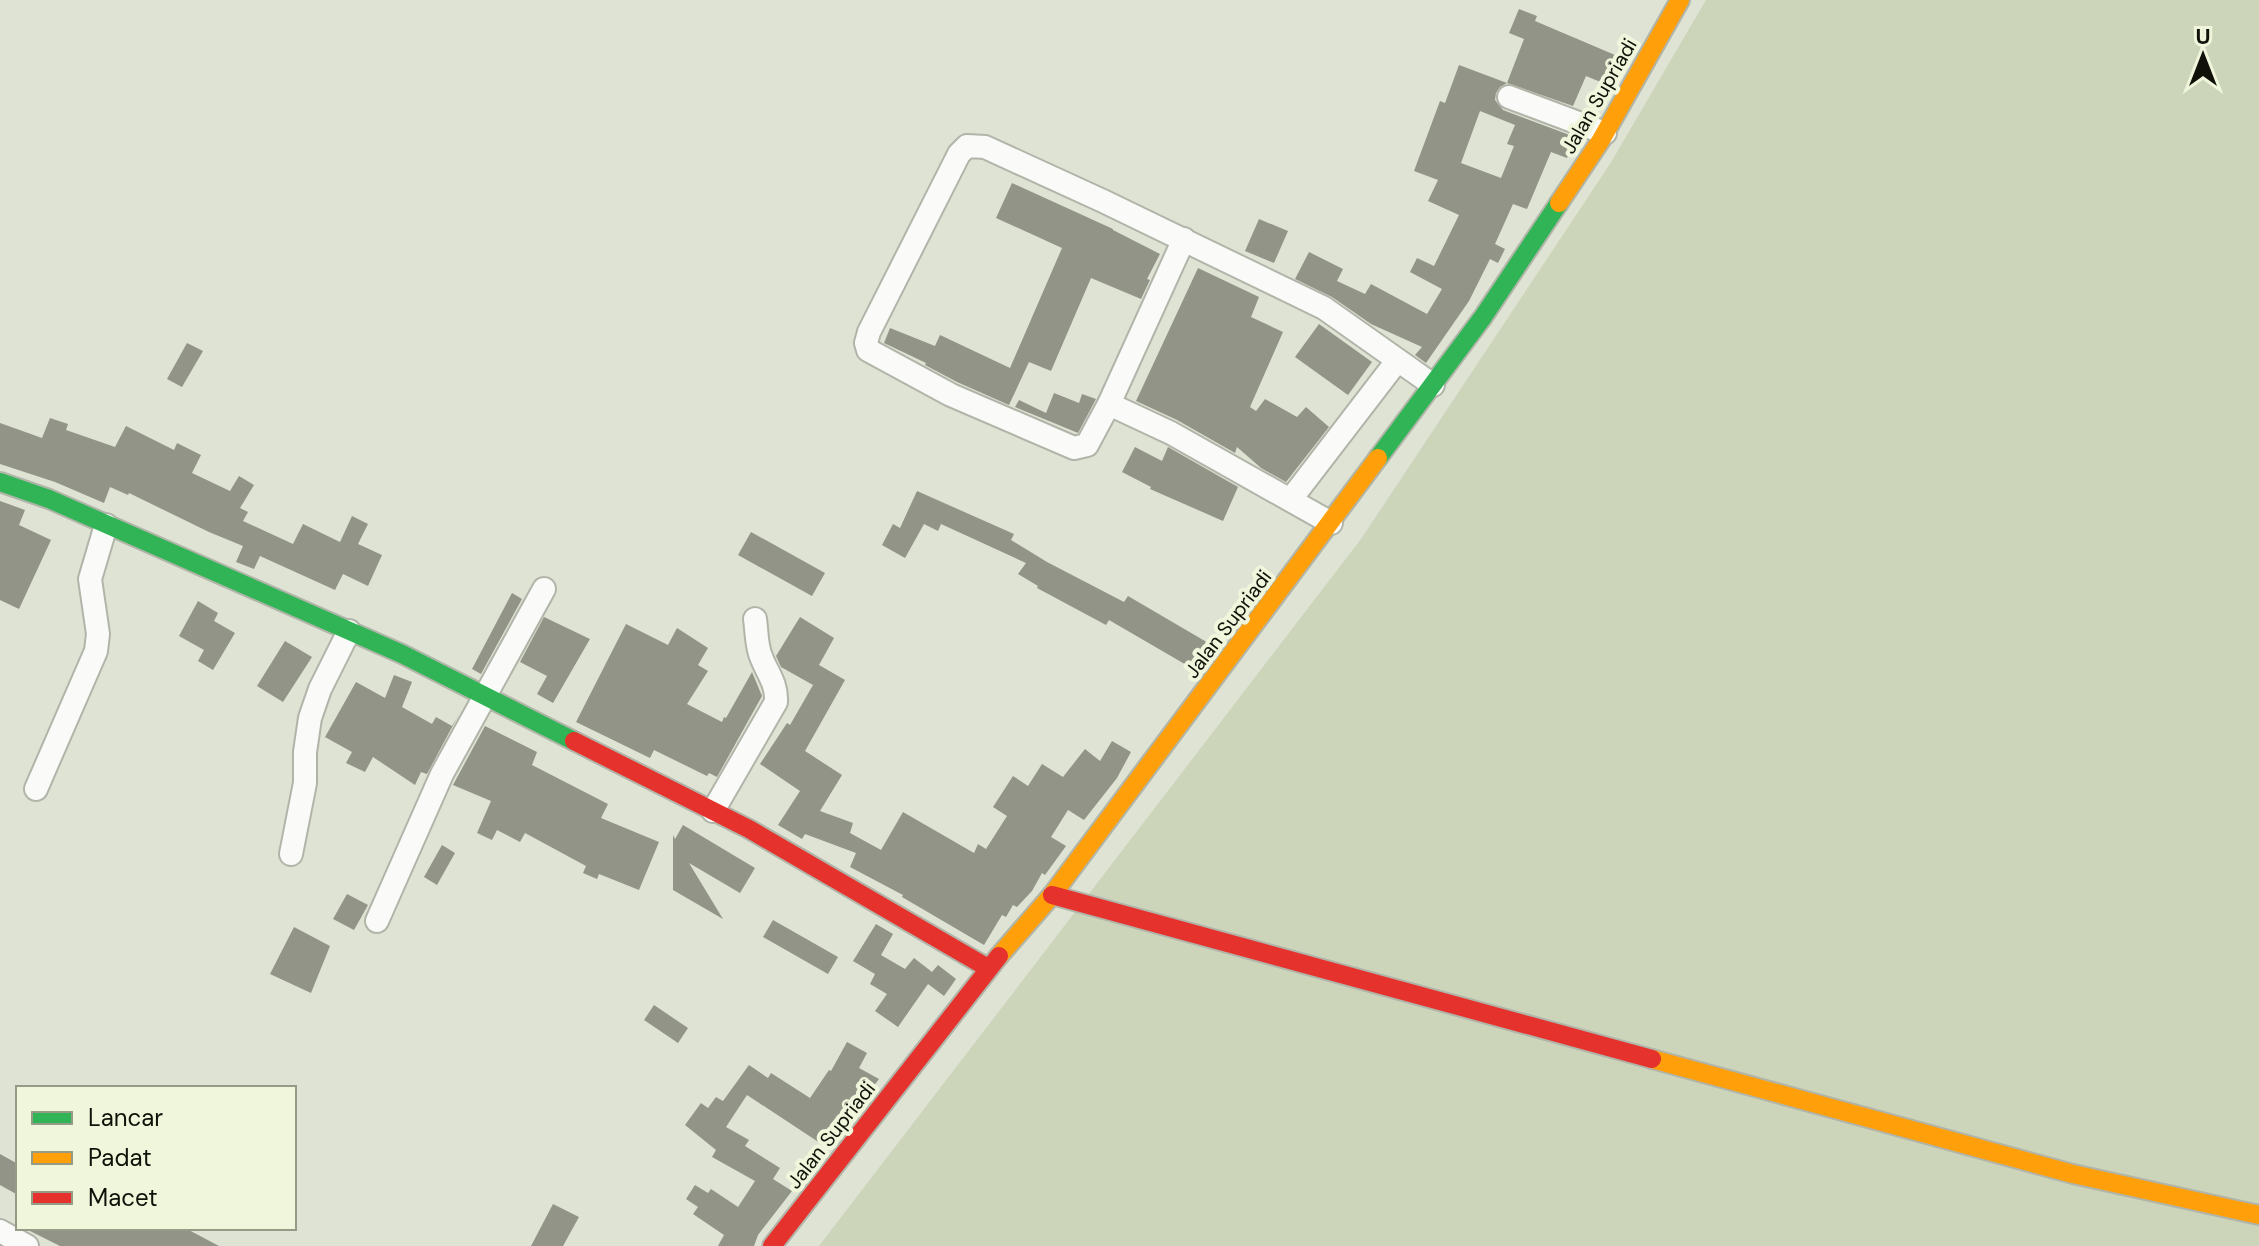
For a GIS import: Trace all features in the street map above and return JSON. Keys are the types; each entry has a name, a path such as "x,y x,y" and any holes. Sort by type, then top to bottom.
{"street":[{"name":"Jalan Supriadi","path":"772,1246 988,968 1052,895 1492,305 1605,133 1680,0"},
{"path":"1509,97 1605,133"},
{"path":"1184,239 1109,404 1087,445 1074,448 951,395 872,353 867,347 866,338 959,154 967,146 985,147 1184,239 1324,308 1433,385"},
{"path":"1291,499 1397,361"},
{"path":"1109,404 1171,433 1331,523"},
{"path":"0,482 49,499 402,654 713,811 988,968"},
{"path":"36,789 96,651 98,634 90,579 106,525"},
{"path":"377,921 442,774 544,589"},
{"path":"713,811 776,702 774,683 758,644 755,619"},
{"path":"291,854 305,783 310,718 320,689 349,631"},
{"path":"1052,895 2073,1174 2259,1215"},
{"path":"0,1231 27,1246"}],"green space":[{"path":"1706,0 2259,0 2259,1246 819,1246 1361,539 1610,164"}],"building":[{"path":"1519,9 1537,16 1535,21 1615,55 1603,83 1586,76 1573,106 1507,83 1524,39 1509,33"},
{"path":"1459,65 1507,83 1496,93 1495,100 1503,110 1575,137 1567,158 1551,152 1527,209 1513,204 1495,244 1505,249 1498,263 1490,259 1469,301 1426,363 1415,355 1422,347 1371,324 1332,297 1295,279 1309,252 1343,269 1337,281 1365,294 1371,284 1427,314 1442,289 1410,272 1417,258 1434,266 1459,215 1428,201 1438,180 1414,171 1440,101 1445,103","holes":["1480,111 1515,125 1507,144 1514,146 1501,178 1461,163"]},
{"path":"1012,183 1160,254 1141,299 1091,278 1051,371 1029,362 1009,405 957,382 884,343 890,328 935,346 940,335 1010,368 1062,248 996,218"},
{"path":"1259,219 1288,231 1274,263 1245,251"},
{"path":"1198,268 1259,297 1251,317 1283,332 1250,407 1256,411 1265,399 1297,417 1306,407 1329,427 1286,482 1261,468 1237,447 1235,453 1136,401"},
{"path":"1319,324 1372,362 1348,395 1295,357"},
{"path":"187,343 203,351 182,387 167,379"},
{"path":"1054,393 1079,403 1082,394 1096,399 1078,433 1015,407 1019,400 1046,413"},
{"path":"50,418 68,424 66,430 115,447 126,426 174,450 177,443 201,455 192,473 230,491 239,476 254,485 240,508 248,512 243,521 293,544 303,524 340,542 352,516 368,524 358,544 382,555 368,586 343,574 335,590 260,556 254,569 236,562 243,546 129,493 110,487 104,503 55,482 0,464 0,423 42,438"},
{"path":"1135,447 1162,461 1168,447 1238,487 1223,521 1150,489 1122,472"},
{"path":"917,491 1014,534 1011,540 1047,562 1124,602 1128,596 1210,644 1195,670 1109,620 1106,625 1037,588 1018,574 1026,563 941,524 938,531 924,524 905,558 882,545 893,524 900,528"},
{"path":"0,501 25,510 19,525 51,540 19,609 0,600"},
{"path":"751,532 825,573 812,596 738,555"},
{"path":"512,593 522,599 481,674 472,669"},
{"path":"198,601 218,613 214,621 235,633 213,670 198,661 204,650 179,636"},
{"path":"544,617 590,639 553,703 537,694 547,676 520,662"},
{"path":"800,617 834,638 819,665 845,680 805,751 842,775 820,811 853,823 850,833 881,850 903,812 974,853 978,844 986,849 1007,816 993,807 1013,776 1028,786 1042,764 1063,777 1085,749 1100,761 1112,741 1131,752 1117,778 1084,820 1068,810 1051,837 1066,846 1045,875 1042,873 1032,891 1017,907 1013,905 1006,917 1002,915 984,945 903,895 850,867 856,853 805,834 802,839 778,825 800,791 760,764 787,723 790,725 813,685 781,667 776,656"},
{"path":"626,624 668,645 677,628 708,648 698,665 708,671 687,704 722,722 752,672 762,696 717,777 709,773 707,776 654,750 650,758 576,722"},
{"path":"285,641 312,657 283,702 257,686"},
{"path":"394,675 412,682 402,707 432,724 436,717 452,726 459,714 427,774 421,772 415,785 373,757 365,772 346,763 352,752 325,737 356,682 385,698"},
{"path":"485,726 537,752 532,765 608,804 601,818 659,842 639,890 599,874 597,879 583,873 586,866 525,833 520,842 497,830 492,840 477,833 491,801 453,785"},
{"path":"683,825 755,868 740,893 689,863 723,919 673,890 673,835 675,839"},
{"path":"442,845 455,853 437,885 424,877"},
{"path":"347,894 368,905 354,930 333,919"},
{"path":"773,920 838,957 828,974 763,937"},
{"path":"876,924 893,934 881,955 905,969 914,958 932,972 938,965 956,979 944,996 928,984 898,1027 875,1011 887,994 870,984 875,974 853,961"},
{"path":"294,927 330,946 311,993 270,974"},
{"path":"654,1005 688,1028 678,1043 644,1020"},
{"path":"847,1042 867,1053 859,1068 879,1079 857,1108 847,1102 831,1127 838,1132 826,1147 747,1095 726,1127 749,1140 745,1146 780,1168 773,1179 792,1191 758,1235 754,1246 718,1246 724,1235 693,1214 698,1207 686,1199 695,1185 708,1193 711,1189 738,1207 755,1181 712,1157 716,1150 685,1125 701,1103 708,1108 716,1097 723,1101 749,1065 768,1078 771,1073 810,1098 831,1071"},
{"path":"0,1154 16,1163 16,1194 0,1185"},
{"path":"553,1204 579,1217 563,1246 531,1246"},
{"path":"28,1230 189,1230 219,1246 60,1246"}],"traffic: fast":[{"path":"1378,458 1483,317 1559,203"},
{"path":"0,482 49,499 402,654 574,741"}],"traffic: slow":[{"path":"1559,203 1601,140 1680,0"},
{"path":"999,956 1052,895 1378,458"},
{"path":"1652,1059 2073,1174 2259,1215"}],"traffic: jam":[{"path":"574,741 749,829 988,968"},
{"path":"1052,895 1652,1059"},
{"path":"772,1246 999,956"}]}
